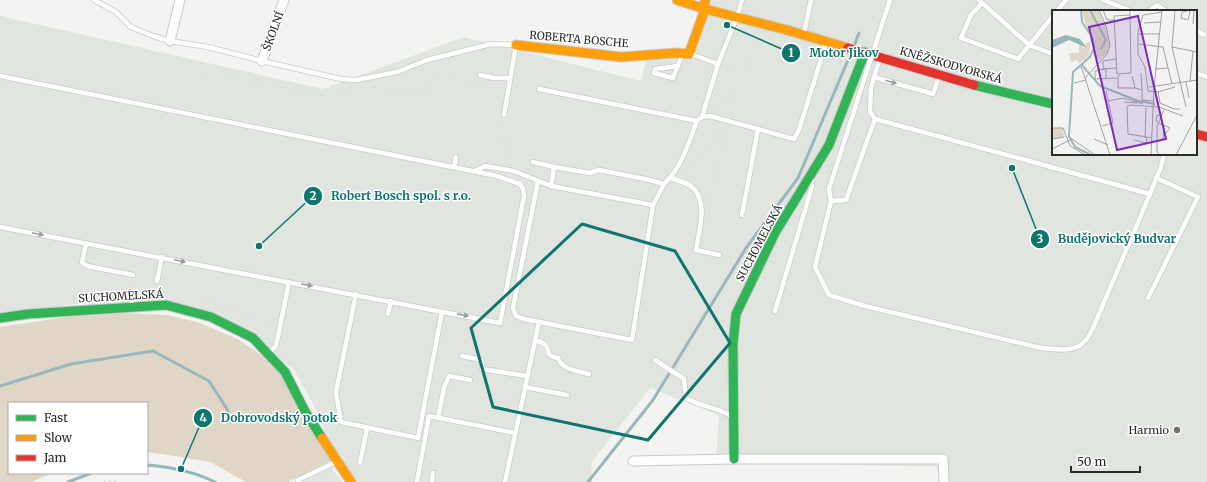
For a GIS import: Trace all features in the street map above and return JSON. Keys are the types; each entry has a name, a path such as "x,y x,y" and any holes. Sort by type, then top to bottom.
{"street":[{"path":"170,41 180,0"},
{"name":"ŠKOLNÍ","path":"262,61 284,0"},
{"name":"KNĚŽSKODVORSKÁ","path":"677,0 705,4 738,16 940,75 1052,104"},
{"path":"686,53 705,4"},
{"name":"ROBERTA BOSCHE","path":"516,45 621,57 686,53"},
{"name":"SUCHOMELSKÁ","path":"734,459 734,344 736,314 775,233 829,145 865,52"},
{"path":"1197,134 1207,137"},
{"name":"SUCHOMELSKÁ","path":"0,318 28,314 166,305 211,317 253,338 285,372 306,413 351,482"},
{"path":"633,461 734,459 943,459 944,482"}],"lane":[{"path":"94,0 116,12 131,27 153,36 170,41 208,47 262,61 356,80 396,72 427,60 491,44 516,45 504,115"},
{"path":"538,181 513,308 516,316 524,319 632,340 653,205 664,184 671,178 680,165 697,121 702,117 718,64 738,16 742,0"},
{"path":"804,35 811,0"},
{"path":"890,0 829,189 831,201 815,267 829,295 865,306 1040,348 1076,348 1085,342 1092,328 1150,194 1164,155"},
{"path":"1058,10 1066,0"},
{"path":"1103,0 1128,10"},
{"path":"1150,10 1162,0"},
{"path":"1052,17 1029,45 1018,59 961,38 971,15 981,1 1029,45 1052,54"},
{"path":"1157,5 1164,10"},
{"path":"1197,30 1204,34"},
{"path":"702,117 710,116 794,139 799,130 827,42"},
{"path":"678,66 655,69 654,73 673,78 686,53 718,64"},
{"path":"880,57 871,89 870,112 876,119 1150,194"},
{"path":"1197,74 1207,77"},
{"path":"480,75 494,78 510,78"},
{"path":"874,77 933,94 940,75"},
{"path":"0,76 497,176 520,184 523,189 524,196 500,323 356,294 0,227"},
{"path":"539,89 697,121"},
{"path":"831,201 846,200 876,119"},
{"path":"742,215 758,129"},
{"path":"454,168 456,158"},
{"path":"533,162 590,173 599,170 664,184"},
{"path":"474,171 485,166 506,169 551,186 653,205"},
{"path":"551,186 554,167"},
{"path":"775,311 811,190 813,171"},
{"path":"671,178 689,185 698,192 702,205 696,250 719,255"},
{"path":"1148,298 1198,197 1156,178"},
{"path":"86,244 82,262 87,266 133,275"},
{"path":"156,282 162,257"},
{"path":"268,354 276,346 289,282"},
{"path":"356,294 336,392 341,422 367,428 418,438 442,312"},
{"path":"130,295 133,306"},
{"path":"388,314 391,301"},
{"path":"505,482 539,322"},
{"path":"535,340 544,343 548,347 549,354 552,357 558,358 560,363 565,367 589,374"},
{"path":"462,356 482,360 482,369 527,376"},
{"path":"655,360 684,379 686,398 692,402 725,411 733,417"},
{"path":"438,418 444,388 449,376 470,380"},
{"path":"525,386 567,395"},
{"path":"417,482 430,416 515,433"},
{"path":"360,464 367,428"},
{"path":"298,480 337,461"},
{"path":"432,482 433,473"}],"path":[{"path":"718,64 746,73 759,29"},
{"path":"700,199 712,193 736,89"},
{"path":"704,112 733,99"},
{"path":"504,115 500,136 511,146 506,169"},
{"path":"681,182 728,121"},
{"path":"114,272 118,250"},
{"path":"130,295 133,275"},
{"path":"198,301 237,309 266,324 264,333 276,346"},
{"path":"104,482 117,482"}],"highlighted area":[{"path":"582,224 675,251 730,343 648,440 493,407 471,328"}],"shaded area":[{"path":"709,0 1207,0 1207,482 940,482 937,467 716,461 719,415 650,388 591,463 592,482 356,482 328,437 312,402 293,368 201,314 151,301 74,304 0,316 0,16 323,89 464,37 641,81 647,57 691,56"},
{"path":"119,313 167,315 197,322 238,339 277,366 331,460 288,482 246,482 210,462 148,452 148,402 8,402 8,474 50,474 32,482 0,482 0,327 67,317"},
{"path":"325,459 342,482 296,482 293,473"}],"waterway":[{"path":"854,46 859,33"},
{"path":"588,482 653,400 746,248 798,178 851,53"},
{"path":"0,386 71,364 153,351 209,381 227,409 230,418"},
{"path":"148,465 182,470 215,482"},
{"path":"68,482 89,474"}],"traffic: fast":[{"path":"734,459 733,344 736,314 775,233 829,145 865,52"},
{"path":"974,85 1052,104"},
{"path":"0,318 28,314 166,305 211,317 253,338 285,372 306,413 322,438"}],"traffic: slow":[{"path":"677,0 848,48"},
{"path":"516,45 621,57 675,53 689,54 705,9 705,0"},
{"path":"322,438 351,482"}],"traffic: jam":[{"path":"848,48 974,85"},
{"path":"1197,134 1207,137"}],"place":[{"name":"Motor Jikov","path":"727,25"},
{"name":"Budějovický Budvar","path":"1012,168"},
{"name":"Robert Bosch spol. s r.o.","path":"259,246"},
{"name":"Harmio","path":"1177,430"},
{"name":"Dobrovodský potok","path":"181,469"}]}
